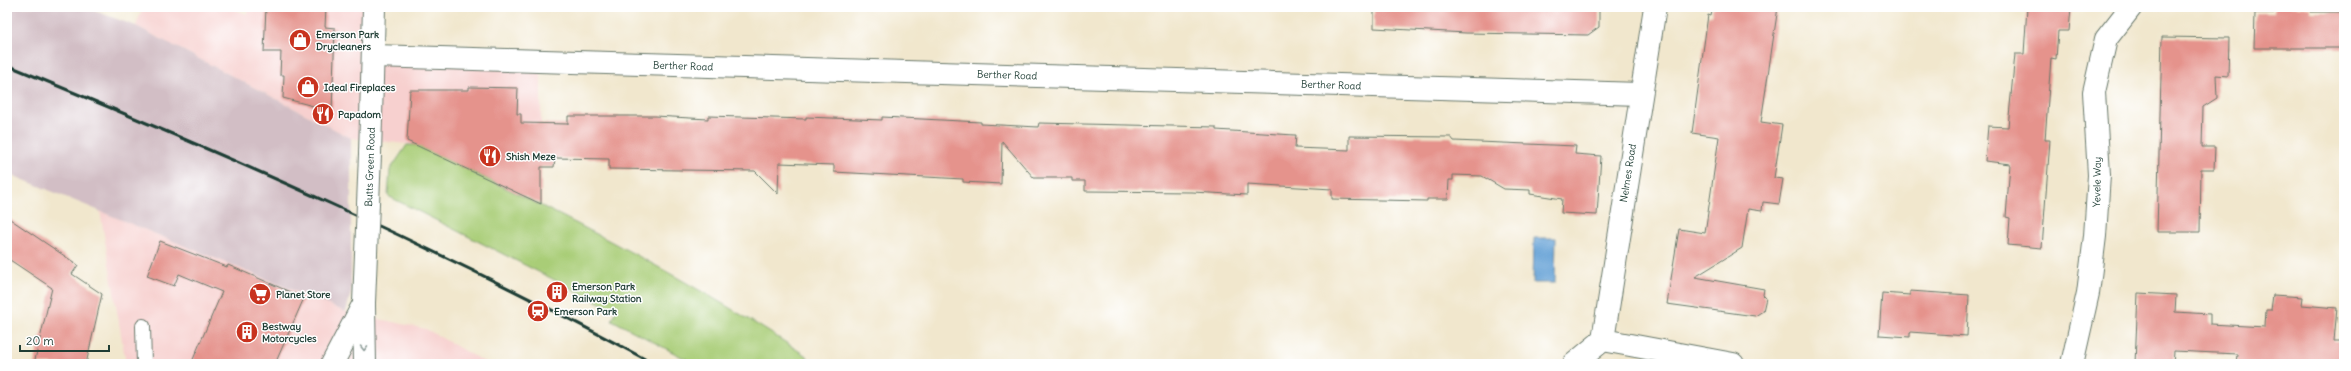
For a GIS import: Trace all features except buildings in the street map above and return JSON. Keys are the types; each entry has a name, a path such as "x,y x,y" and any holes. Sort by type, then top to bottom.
{"street":[{"name":"Butts Green Road","path":"364,364 364,303 374,56 374,7"},
{"name":"Nelmes Road","path":"1603,340 1640,94 1655,7"},
{"name":"Yevele Way","path":"2072,364 2088,293 2095,236 2099,175 2094,92 2106,39 2131,7"},
{"name":"Berther Road","path":"374,56 1640,94"},
{"path":"332,364 364,303"},
{"path":"1574,364 1603,340 1733,364"}],"lane":[{"path":"143,326 144,364"}],"shaded area":[{"path":"7,7 84,7 136,26 351,138 351,292 346,312 7,173"},
{"path":"143,7 228,7 247,14 248,7 374,7 374,56 541,62 541,204 416,145 351,138 136,26"},
{"path":"100,211 346,312 426,329 488,364 126,364"}],"green space":[{"path":"407,145 416,145 616,244 713,298 808,357 804,364 695,364 612,320 616,311 388,196 390,170"}],"water":[{"path":"1534,238 1556,238 1555,283 1533,283"}],"railway":[{"path":"7,65 172,134 335,206 496,282 654,364"}],"place":[{"name":"Emerson Park Drycleaners","path":"300,40"},
{"name":"Ideal Fireplaces","path":"308,87"},
{"name":"Papadom","path":"323,114"},
{"name":"Shish Meze","path":"490,156"},
{"name":"Emerson Park Railway Station","path":"557,292"},
{"name":"Planet Store","path":"260,294"},
{"name":"Emerson Park","path":"538,311"},
{"name":"Bestway Motorcycles","path":"247,332"}]}
